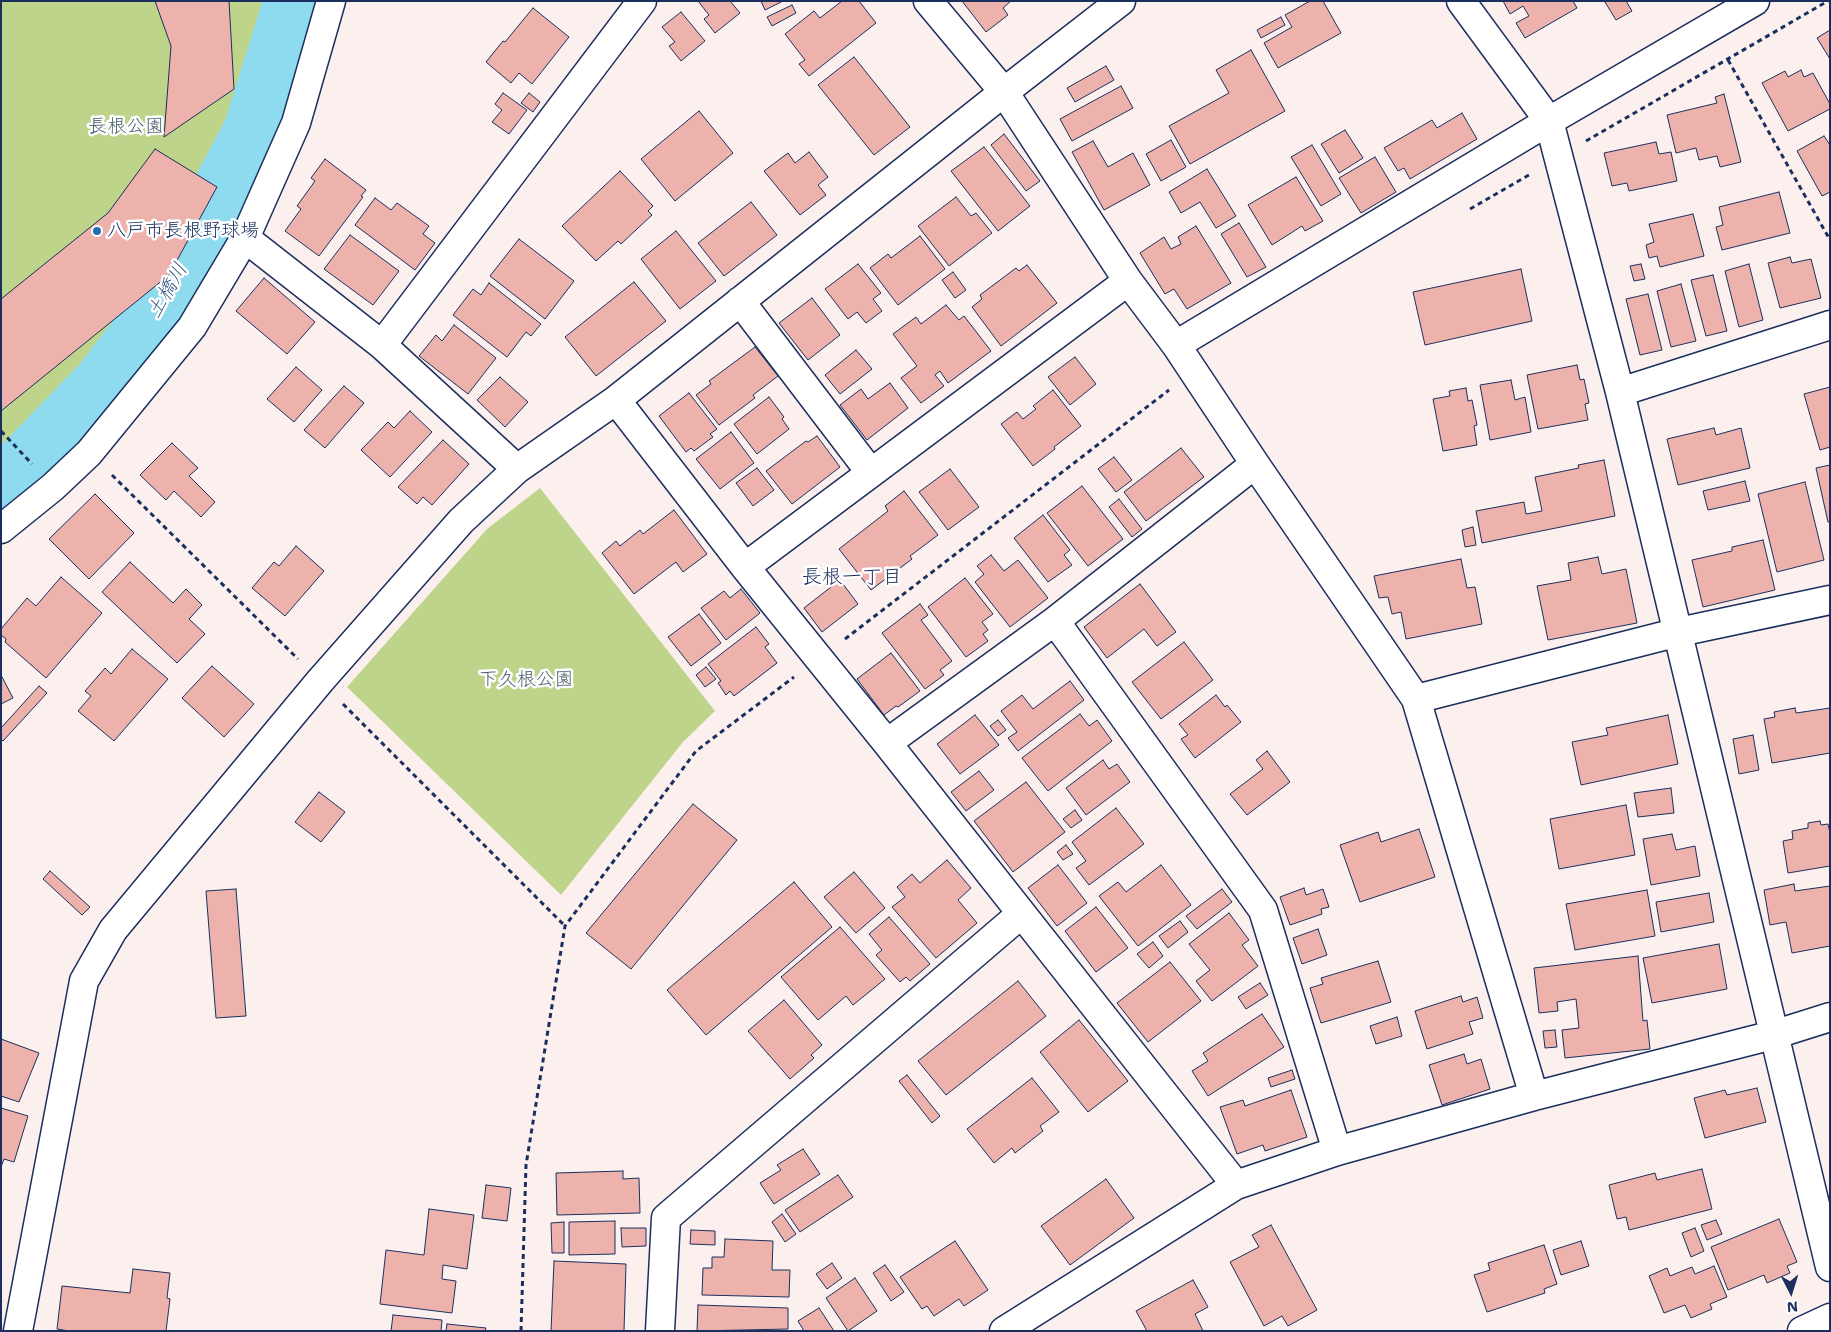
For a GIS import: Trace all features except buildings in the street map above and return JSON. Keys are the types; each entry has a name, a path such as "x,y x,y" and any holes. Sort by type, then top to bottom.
{"street":[{"path":"1,529 53,487 89,453 192,327 245,238 296,123 331,1"},
{"path":"382,345 642,1"},
{"path":"928,1 1004,92 1128,281 1176,345 1416,699 1534,1096"},
{"path":"18,1331 84,981 113,930 320,681 460,521 517,469 616,400 1121,1"},
{"path":"1461,1 1549,121 1620,392 1830,1267"},
{"path":"1176,345 1549,121 1724,9 1755,1"},
{"path":"245,238 382,345 517,469"},
{"path":"745,568 1128,281"},
{"path":"740,301 871,473"},
{"path":"1620,392 1830,325"},
{"path":"616,400 745,568 887,743 1236,1185"},
{"path":"887,743 1054,622 1255,464"},
{"path":"1416,699 1678,632 1830,600"},
{"path":"1054,622 1264,910 1336,1150"},
{"path":"660,1331 666,1218 1021,914"},
{"path":"1004,1331 1236,1185 1336,1150 1534,1096 1773,1035 1830,1017"},
{"path":"1802,1331 1830,1318"}],"path":[{"path":"1465,212 1828,1"},
{"path":"1728,60 1830,240"},
{"path":"521,1331 526,1165 565,926 696,751 819,659 1193,371"},
{"path":"1,431 34,466"}],"green space":[{"name":"長根公園","path":"1,1 308,1 281,88 235,190 194,267 142,349 74,428 1,495"},
{"name":"下久根公園","path":"540,488 715,711 683,742 561,895 347,687 487,529"}],"waterway":[{"name":"土橋川","path":"1,487 13,479 103,386 144,333 172,289 255,132 296,1"}],"place":[{"name":"八戸市長根野球場","path":"97,231"}],"district":[{"name":"長根一丁目","path":"852,578"}]}
